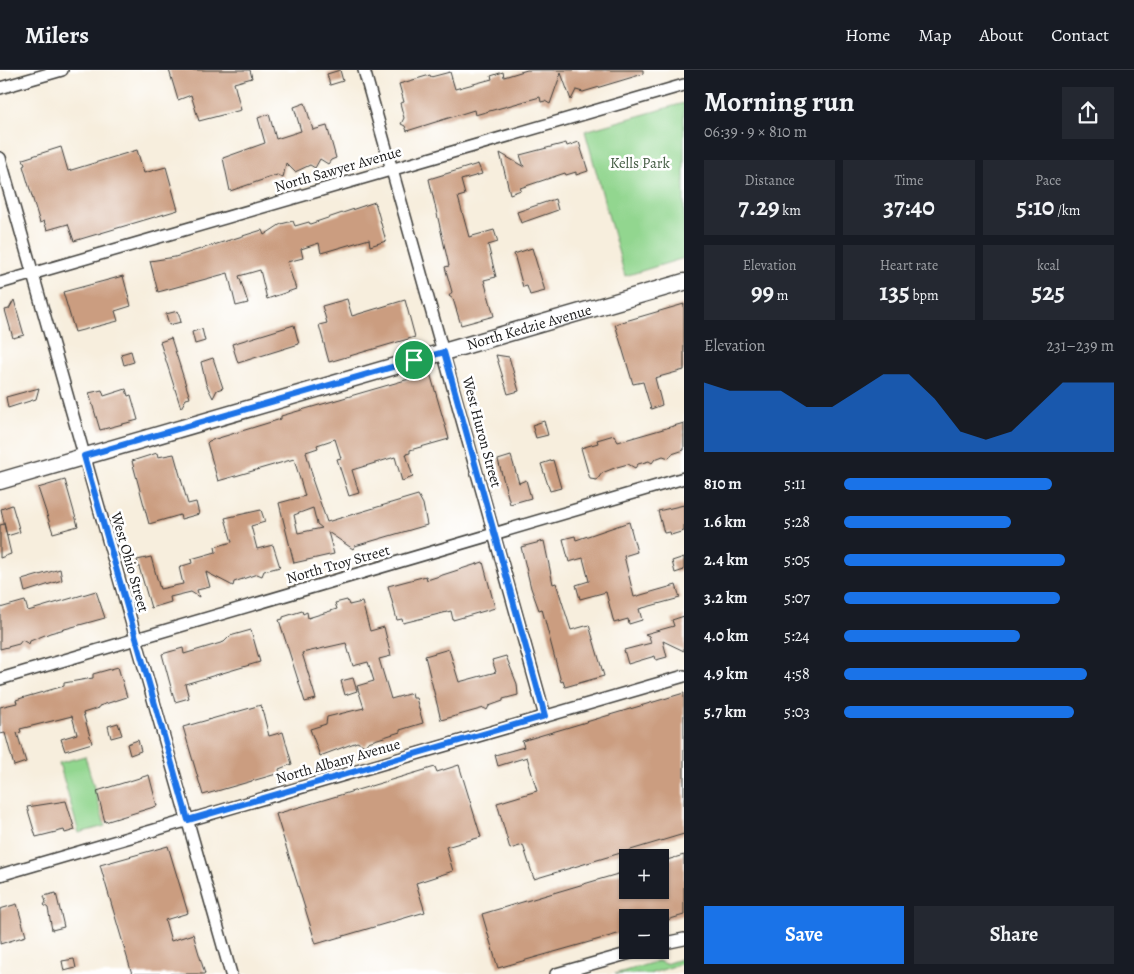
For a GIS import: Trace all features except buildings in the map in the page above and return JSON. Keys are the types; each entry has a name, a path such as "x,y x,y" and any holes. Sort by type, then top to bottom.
{"main road":[{"name":"North Kedzie Avenue","path":"0,481 684,282"}],"street":[{"path":"0,88 62,70"},
{"name":"West Huron Street","path":"364,70 545,716"},
{"name":"North Sawyer Avenue","path":"0,283 684,85"},
{"name":"West Ohio Street","path":"0,158 232,974"},
{"name":"North Troy Street","path":"0,679 684,478"},
{"name":"North Albany Avenue","path":"0,875 684,676"},
{"path":"669,942 684,938"},
{"path":"556,974 619,956"}],"green space":[{"name":"Kells Park","path":"684,103 684,258 625,276 585,131"},
{"path":"85,756 105,826 79,833 59,763"},
{"path":"684,958 684,963 649,974 615,974 658,961 665,964"}],"route":[{"path":"444,352 545,716 188,820 84,456 414,360 444,352"}]}
